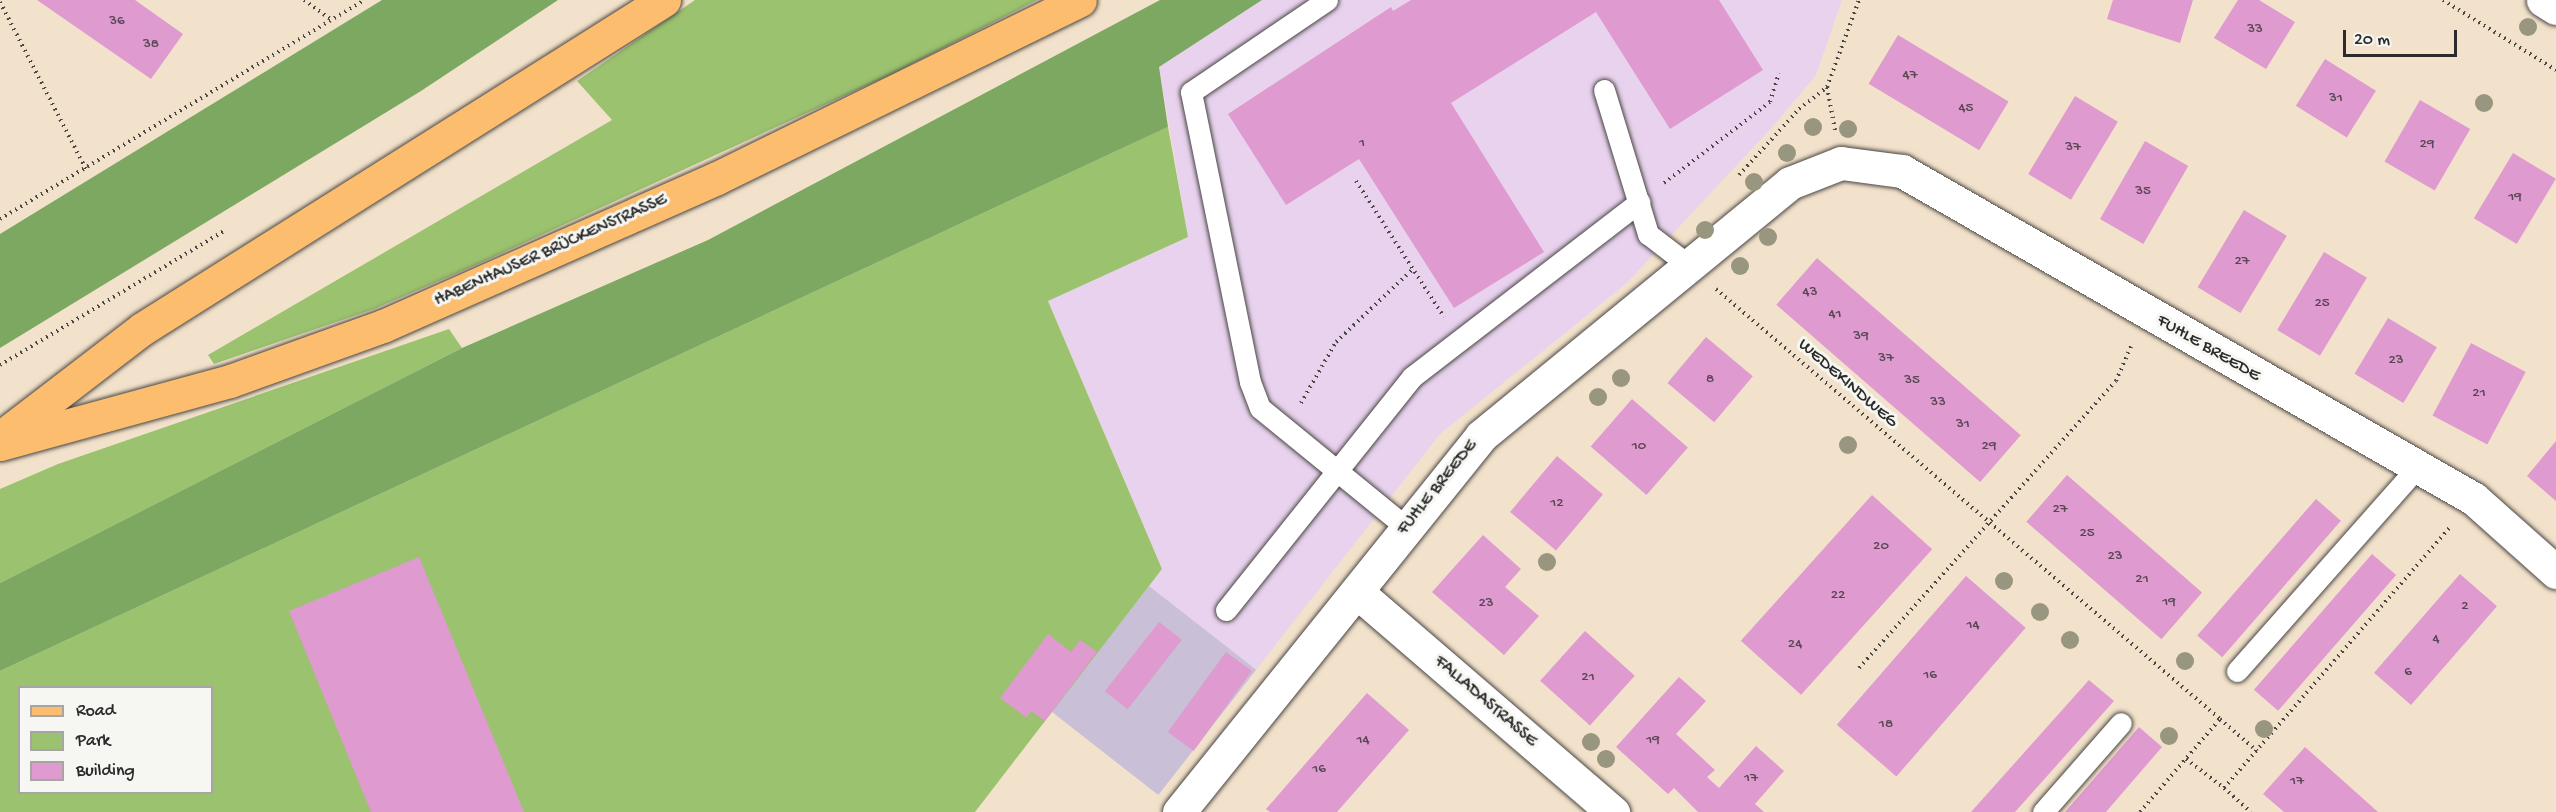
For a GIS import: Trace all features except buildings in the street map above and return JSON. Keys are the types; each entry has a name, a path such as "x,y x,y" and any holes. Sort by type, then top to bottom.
{"main road":[{"path":"0,438 142,329 664,0"},
{"name":"HABENHAUSER BRÜCKENSTRASSE","path":"0,444 230,381 383,326 717,178 1080,0"}],"street":[{"path":"2543,0 2556,8"},
{"name":"FUHLE BREEDE","path":"1179,812 1481,436 1687,264 1790,183 1841,163 1902,171 2415,470 2474,499 2556,572"},
{"name":"FALLADASTRASSE","path":"1357,592 1613,812"}],"lane":[{"path":"1327,0 1191,92 1250,382 1260,408 1406,527"},
{"path":"1604,90 1648,234 1687,264"},
{"path":"1226,610 1412,377 1639,202"},
{"path":"2237,671 2415,470"},
{"path":"2043,812 2121,723"}],"path":[{"path":"304,0 332,20"},
{"path":"0,219 87,170 364,0"},
{"path":"1841,163 1827,87 1859,0"},
{"path":"2443,0 2556,70"},
{"path":"0,2 87,170"},
{"path":"1639,202 1770,102 1779,73"},
{"path":"1356,181 1459,340"},
{"name":"WEDEKINDWEG","path":"1687,264 2257,751"},
{"path":"1285,429 1336,342 1413,269"},
{"path":"1859,668 2116,381 2145,313"},
{"path":"2224,788 2474,499"},
{"path":"2140,812 2220,718"},
{"path":"2186,759 2251,812"}],"shaded area":[{"path":"1262,0 1842,0 1816,75 1775,124 1627,283 1440,434 1256,670 1149,586 1162,569 1048,300 1188,237 1159,67"},
{"path":"1149,586 1256,670 1158,795 1051,711"}],"green space":[{"path":"382,0 558,0 421,91 0,348 0,234"},
{"path":"695,0 1037,0 894,73 478,264 374,309 214,364 208,355 612,120 577,81"},
{"path":"1160,0 1262,0 1159,67 1168,127 0,671 0,583 462,348 708,240"},
{"path":"1168,127 1188,237 1048,301 1162,569 975,812 0,812 0,671"},
{"path":"449,329 462,348 0,583 0,489 58,464"}]}
